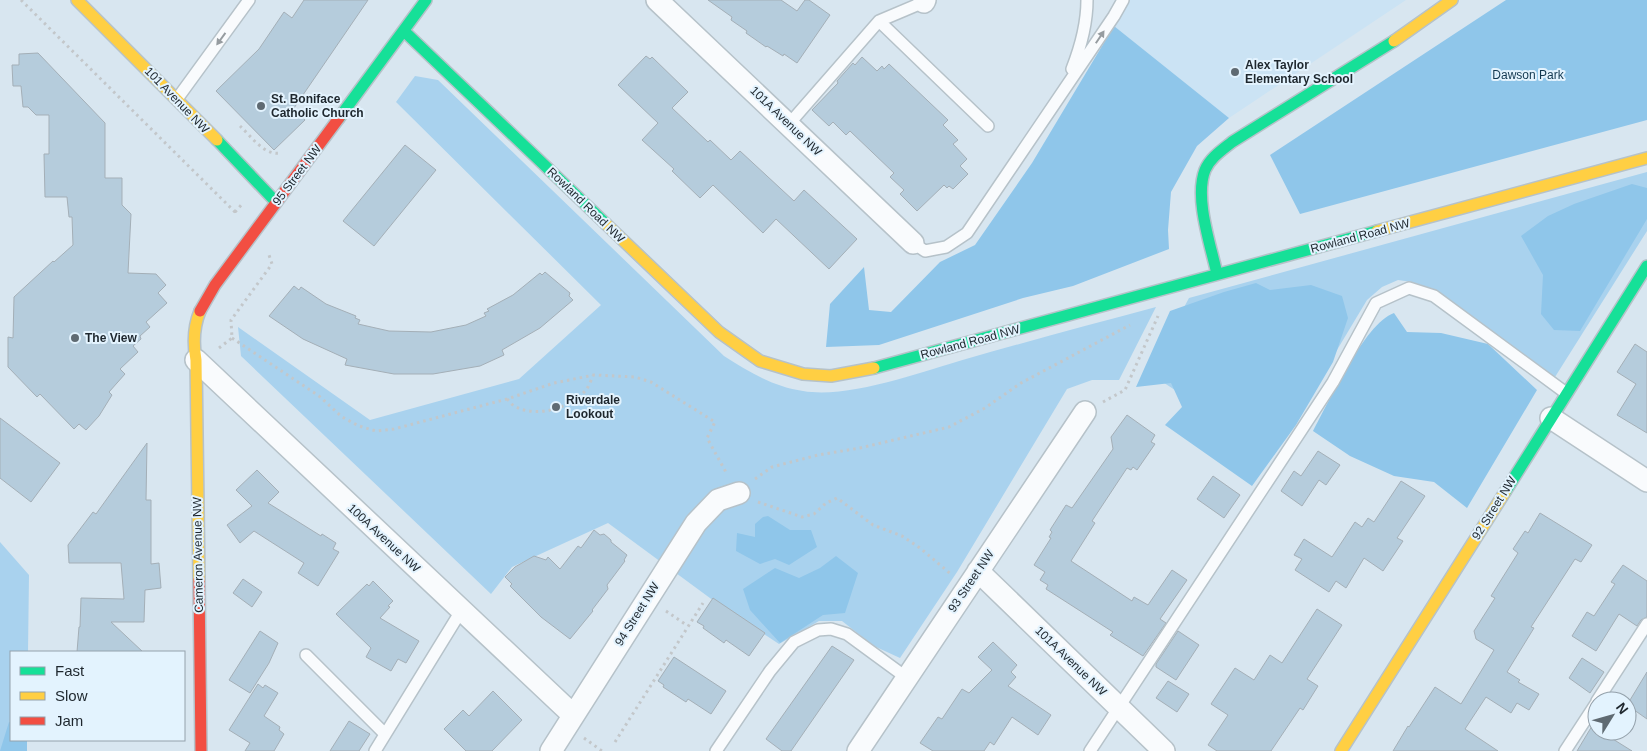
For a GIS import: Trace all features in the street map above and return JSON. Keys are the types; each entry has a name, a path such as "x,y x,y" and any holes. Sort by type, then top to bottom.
{"street":[{"name":"101 Avenue NW","path":"77,0 177,99 276,202"},
{"name":"95 Street NW","path":"204,356 192,344 194,330 199,312 215,285 426,0"},
{"name":"101A Avenue NW","path":"657,0 913,243"},
{"path":"1217,274 1201,185 1205,170 1216,155 1232,142 1402,36 1452,0"},
{"name":"Rowland Road NW","path":"404,31 719,332 760,361 802,374 831,376 858,372 1647,158"},
{"name":"92 Street NW","path":"1341,751 1647,266"},
{"name":"100A Avenue NW","path":"204,356 576,725"},
{"name":"Cameron Avenue NW","path":"201,751 204,356"},
{"name":"93 Street NW","path":"858,751 1085,412"},
{"path":"1551,418 1647,481"},
{"name":"94 Street NW","path":"551,751 576,725 696,523 718,500 739,493"},
{"name":"101A Avenue NW","path":"978,571 1164,751"}],"lane":[{"path":"177,99 249,0"},
{"path":"1063,92 1081,46 1087,16 1087,0"},
{"path":"913,243 925,251 946,247 967,233 1123,0"},
{"path":"789,124 879,21 925,1"},
{"path":"879,21 988,126"},
{"path":"1090,751 1333,382 1376,303 1409,288 1434,296 1566,393"},
{"path":"375,751 462,611"},
{"path":"1603,691 1647,624"},
{"path":"716,751 770,671 794,642 818,630 831,629 847,634 906,678"},
{"path":"306,655 386,734"},
{"path":"1565,751 1587,717"}],"path":[{"path":"21,0 254,232 267,249 272,264 231,320 232,338"},
{"path":"239,125 264,149 276,154 281,153"},
{"path":"1125,390 1160,312 1153,313"},
{"path":"739,493 772,467 818,455 860,448 949,427 985,408 1021,382 1133,324"},
{"path":"204,356 232,338"},
{"path":"232,338 319,396 342,417 359,426 376,431 394,429 507,399 554,383 594,375 635,377 651,382 715,422 707,438 720,464"},
{"path":"507,399 515,407 530,412 540,412 568,404 577,398 586,389 594,375"},
{"path":"766,506 802,517 814,514 826,503 837,498 873,525 902,536 920,548 952,576"},
{"path":"615,742 703,604"},
{"path":"662,608 688,626"},
{"path":"576,725 602,751"}],"shaded area":[{"name":"Alex Taylor Elementary School","path":"1130,0 1406,0 1229,118 1114,26"},
{"path":"415,76 438,80 724,356 752,373 782,386 803,391 821,392 863,388 1156,307 1119,380 1092,380 1067,389 957,572 900,658 874,646 842,621 819,621 779,644 714,601 608,523 512,567 491,594 241,356 238,327 370,420 519,379 601,305 396,102"},
{"path":"1647,172 1647,231 1555,377 1436,290 1412,282 1398,280 1382,287 1367,300 1274,455 1149,373 1189,298"},
{"path":"0,542 29,575 28,651 10,651 10,741 27,741 27,751 0,751"}],"green space":[{"name":"Dawson Park","path":"1506,0 1647,0 1647,120 1300,214 1270,155"},
{"path":"1114,26 1229,118 1197,146 1171,192 1168,230 1169,249 1073,286 1023,298 879,345 826,347 830,304 864,267 869,310 891,312 940,262 975,245 1032,163"},
{"path":"1632,184 1647,188 1647,219 1580,331 1554,330 1541,314 1543,275 1521,236 1548,216 1574,204"},
{"path":"1256,283 1270,290 1311,285 1342,296 1348,318 1333,362 1296,425 1252,486 1165,425 1182,407 1171,383 1136,387 1170,311"},
{"path":"1394,313 1407,332 1441,333 1488,344 1537,390 1467,508 1434,482 1394,476 1350,456 1313,431 1359,348 1383,320"},
{"path":"768,516 790,530 811,530 817,547 789,565 775,559 760,564 736,551 737,533 755,537 755,524 763,517"},
{"path":"836,556 858,573 845,613 823,615 780,643 750,610 743,589 775,568 799,578 820,568"},
{"path":"9,722 10,741 27,741 27,751 0,751"}],"building":[{"path":"304,0 368,0 294,108 305,120 274,150 216,91 259,49 284,12 292,18"},
{"path":"708,0 781,0 797,11 805,0 809,0 830,15 797,63 784,54 783,56 766,47 746,33 747,31 731,20 732,17"},
{"name":"The View","path":"38,53 105,123 105,178 122,178 122,205 131,214 128,273 156,274 166,285 158,293 167,303 146,322 150,327 133,346 138,352 120,369 125,374 109,392 112,395 99,416 86,430 79,424 74,429 40,394 37,397 8,367 8,337 13,338 14,297 73,245 72,217 69,217 67,197 45,197 44,154 49,154 49,115 36,115 28,107 23,107 21,86 13,86 12,65 19,65 19,54"},
{"path":"646,56 650,59 652,57 688,92 672,108 708,142 710,140 731,160 740,151 794,201 804,190 857,239 829,269 776,219 763,233 713,185 700,198 672,171 674,169 642,140 658,123 618,85"},
{"path":"862,57 877,71 882,66 884,69 889,64 948,120 943,125 958,140 953,144 967,159 960,166 968,174 953,189 949,186 947,188 944,185 917,211 900,194 904,190 890,177 894,173 850,131 846,135 833,122 829,126 812,110 838,83 837,81 853,63 855,65"},
{"path":"405,145 436,170 374,246 343,221"},
{"path":"545,272 570,293 569,296 573,300 540,328 502,350 504,355 480,366 433,374 394,374 345,365 347,359 303,339 269,316 294,286 299,290 301,287 326,304 356,316 355,318 360,320 358,324 389,331 431,332 466,325 486,316 484,313 489,311 487,309 513,295 540,273 542,275"},
{"path":"1635,344 1647,352 1647,433 1617,415 1636,384 1617,372"},
{"path":"1127,415 1155,435 1151,442 1155,444 1137,470 1133,467 1131,470 1127,468 1092,521 1095,523 1071,561 1132,601 1134,597 1148,605 1172,570 1187,580 1160,619 1166,623 1143,656 1110,635 1113,632 1046,589 1048,585 1040,580 1045,572 1034,565 1051,538 1049,537 1052,532 1050,530 1066,505 1072,508 1113,449 1111,437"},
{"path":"0,418 60,463 31,502 0,478"},
{"path":"147,443 146,500 151,500 151,564 159,563 161,588 145,590 144,622 111,622 142,651 77,651 81,598 124,599 121,563 69,563 68,545 93,512 96,514"},
{"path":"1318,451 1340,465 1326,485 1319,480 1302,506 1281,491 1294,471 1301,476"},
{"path":"257,470 279,492 268,503 321,536 322,534 336,543 333,549 339,552 318,586 298,573 304,563 254,531 240,543 227,525 252,506 236,490"},
{"path":"1213,476 1240,495 1224,518 1197,499"},
{"path":"1401,481 1425,496 1397,538 1403,541 1383,571 1364,558 1346,588 1336,581 1329,592 1295,570 1302,559 1294,555 1304,539 1332,557 1355,522 1362,527 1368,518 1374,522"},
{"path":"1540,513 1592,545 1581,562 1575,559 1531,627 1534,628 1507,672 1520,680 1518,682 1539,694 1529,710 1517,703 1511,713 1486,697 1465,729 1498,751 1393,751 1435,687 1461,704 1494,650 1476,639 1474,631 1495,598 1491,596 1518,553 1513,549 1525,531 1528,533"},
{"path":"594,530 600,535 604,534 627,555 625,561 607,585 608,589 570,639 541,617 510,586 512,584 505,577 515,567 534,556 546,560 548,557 560,569 578,546 581,548"},
{"path":"1623,565 1647,581 1647,617 1641,620 1637,626 1619,614 1596,651 1572,636 1587,612 1594,616 1615,584 1611,582"},
{"path":"243,579 262,592 252,607 233,593"},
{"path":"373,581 393,601 380,618 419,641 406,663 398,659 391,671 366,657 371,648 336,614 367,584 369,586"},
{"path":"713,598 765,633 749,656 726,640 724,643 697,622"},
{"path":"1317,609 1342,625 1307,679 1318,686 1303,710 1300,708 1271,751 1217,751 1208,745 1228,715 1211,704 1235,668 1254,680 1270,655 1282,663"},
{"path":"260,631 278,643 269,663 250,693 229,680"},
{"path":"1178,631 1199,645 1176,680 1156,667 1156,664"},
{"path":"993,642 1017,665 1011,672 1016,677 1008,686 1051,715 1038,735 1012,717 994,745 990,742 984,751 933,751 920,743 938,717 942,719 962,689 969,693 992,670 978,657"},
{"path":"832,646 854,660 791,751 782,751 766,739"},
{"path":"674,657 726,691 711,714 688,699 686,702 663,687 664,685 658,681"},
{"path":"1582,658 1604,672 1591,691 1587,691 1569,678"},
{"path":"1647,672 1647,719 1637,712 1637,691 1635,691"},
{"path":"1168,681 1189,694 1177,712 1156,698"},
{"path":"258,684 263,688 265,685 278,693 264,716 280,727 279,730 284,734 274,751 245,751 250,743 229,730"},
{"path":"493,691 522,720 492,751 466,751 444,729 463,710 469,716"},
{"path":"349,721 370,734 359,751 330,751"},
{"path":"1587,734 1587,741 1616,741 1632,751 1577,751"}],"traffic: fast":[{"path":"339,118 426,0"},
{"path":"404,31 606,224"},
{"path":"1217,274 1202,208 1201,194 1205,170 1210,162 1232,142 1394,41"},
{"path":"217,140 276,202"},
{"path":"874,368 1377,231"},
{"path":"1505,492 1647,266"}],"traffic: slow":[{"path":"77,0 217,140"},
{"path":"1394,41 1452,0"},
{"path":"1377,231 1647,158"},
{"path":"606,224 719,332 760,361 803,374 831,376 874,368"},
{"path":"199,580 196,360 194,342 196,323 200,311"},
{"path":"1341,751 1505,492"}],"traffic: jam":[{"path":"200,311 215,285 339,118"},
{"path":"199,580 201,751"}],"place":[{"name":"Alex Taylor Elementary School","path":"1235,72"},
{"name":"St. Boniface Catholic Church","path":"261,106"},
{"name":"The View","path":"75,338"},
{"name":"Riverdale Lookout","path":"556,407"}]}
